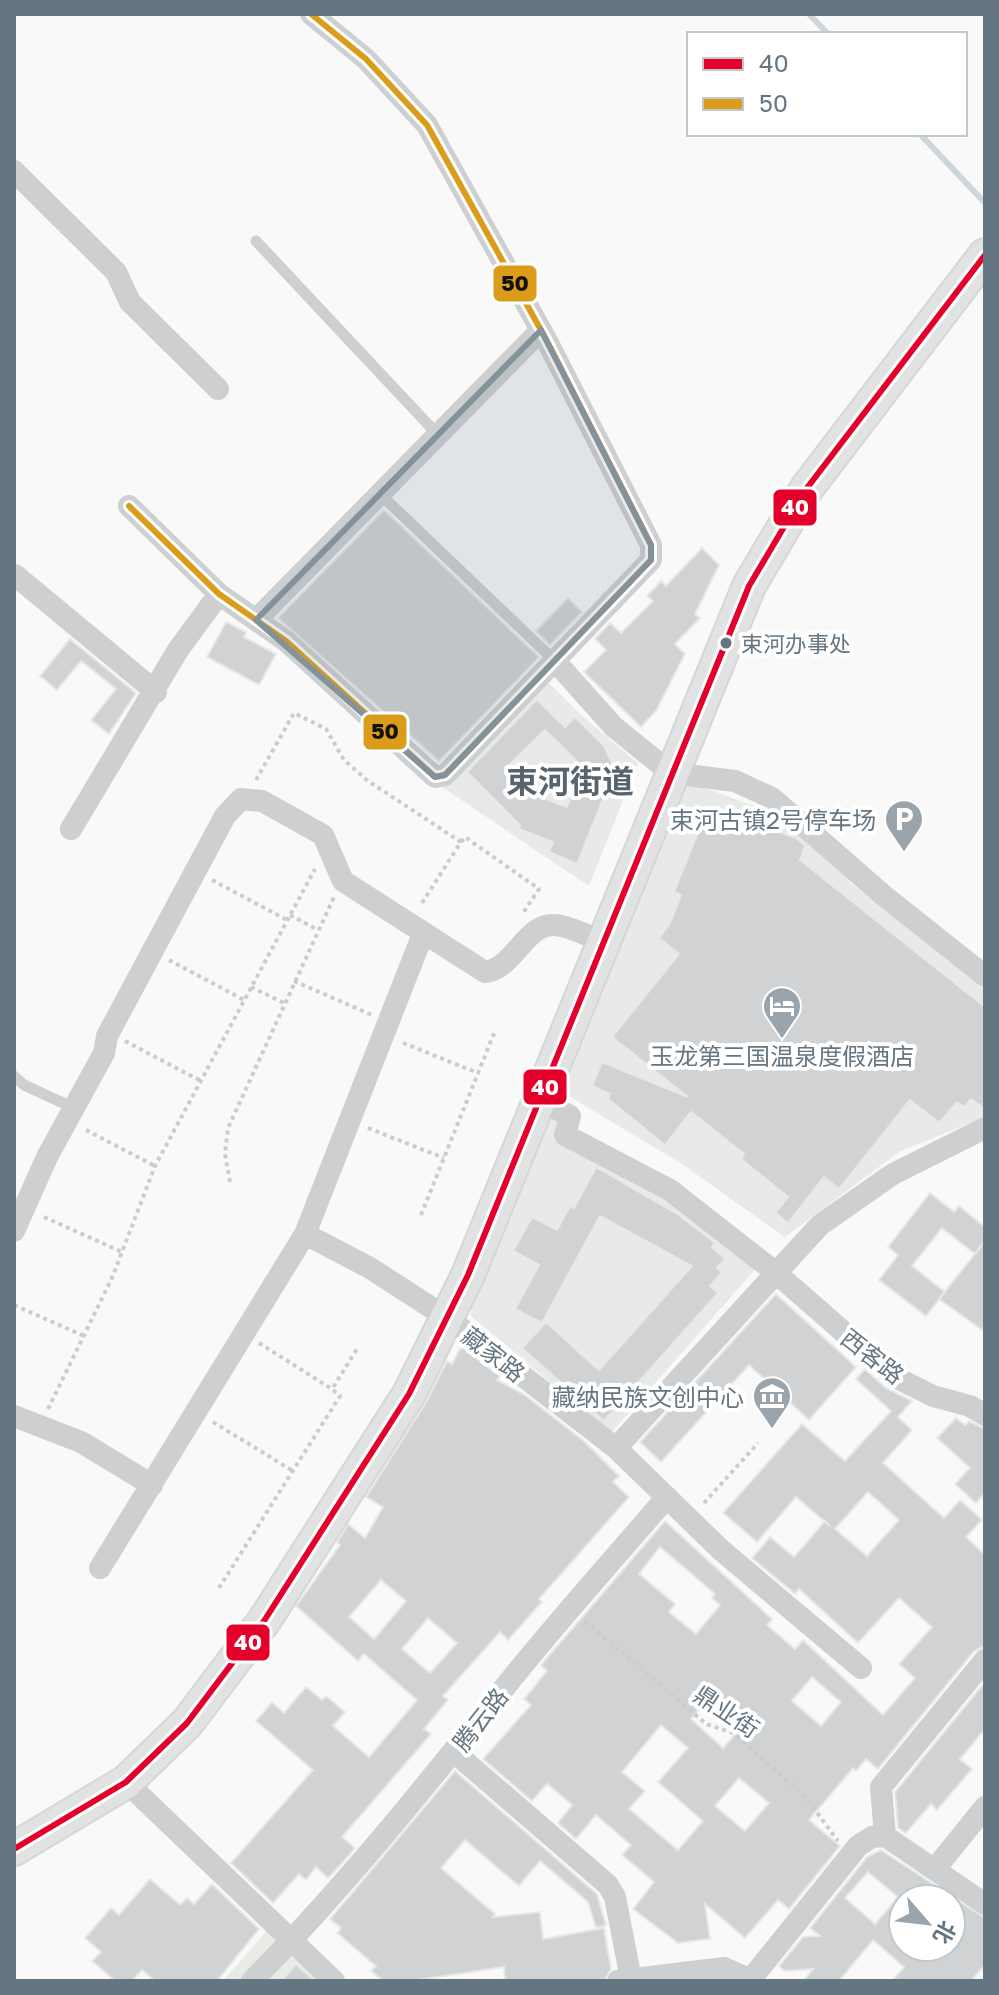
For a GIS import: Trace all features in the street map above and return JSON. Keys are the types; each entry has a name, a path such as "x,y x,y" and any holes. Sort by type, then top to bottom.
{"street":[{"path":"129,506 219,594 286,641 435,777 445,775 651,560 651,545 541,330 427,125 366,59 311,14"},
{"path":"14,171 116,272 130,302 218,389"},
{"path":"14,1849 126,1782 187,1723 264,1621 409,1394 449,1319 732,623 787,518 985,255"},
{"path":"256,620 541,330"},
{"path":"15,575 156,692"},
{"path":"71,829 156,692 178,650 219,594"},
{"path":"555,661 614,727 671,773 735,781 772,798 883,895 985,976"},
{"path":"14,1231 19,1205 104,1053 109,1032 152,951 225,816 233,806 245,799 262,801 323,835 343,881 485,972 504,966 533,931 549,925 560,925 602,941"},
{"path":"100,1568 305,1234 386,1029 416,929"},
{"name":"西客路","path":"538,1099 570,1116 565,1135 670,1190 775,1272 895,1377 933,1396 970,1406 985,1415"},
{"path":"616,1448 820,1225 868,1188 985,1128"},
{"name":"藏家路","path":"305,1234 370,1268 449,1319 616,1448 690,1519 861,1668"},
{"path":"14,1416 81,1442 152,1485"},
{"name":"腾云路","path":"252,1981 292,1941 667,1497"},
{"path":"885,1836 881,1787 985,1660"},
{"path":"454,1752 608,1885 615,1897 624,1980 724,1968 752,1980 850,1855 864,1841 885,1836 985,1904"},
{"path":"126,1782 334,1981"},
{"path":"935,1869 985,1807"}],"lane":[{"path":"256,241 438,435"},
{"path":"380,494 555,661"},
{"path":"14,1076 71,1114"}],"path":[{"path":"245,799 294,713 326,729 344,760 368,781 461,842"},
{"path":"416,929 465,837 539,889 516,924"},
{"path":"40,1427 122,1252 155,1166 328,846"},
{"path":"195,871 318,930"},
{"path":"230,1182 225,1154 228,1128 343,881"},
{"path":"152,951 244,1000"},
{"path":"294,981 478,1073"},
{"path":"251,987 284,1003"},
{"path":"421,1215 495,1031"},
{"path":"109,1032 201,1081"},
{"path":"71,1114 155,1166"},
{"path":"351,1121 444,1158"},
{"path":"19,1205 122,1252"},
{"path":"14,1305 84,1336"},
{"path":"219,1588 340,1396 245,1334"},
{"path":"332,1389 357,1349"},
{"path":"197,1412 293,1471"},
{"path":"690,1519 758,1443"},
{"name":"鼎业街","path":"571,1609 706,1724 733,1733 804,1795 850,1855"}],"highlighted area":[{"path":"541,330 651,545 651,560 445,775 435,777 256,620"}],"shaded area":[{"path":"548,682 638,763 589,886 442,787"},
{"name":"玉龙第三国温泉度假酒店","path":"688,782 779,815 813,842 853,885 985,990 985,1117 899,1152 785,1237 679,1162 557,1089"},
{"path":"547,1114 760,1264 611,1433 471,1316 472,1273"},
{"path":"270,1927 334,1981 223,1981"}],"building":[{"path":"384,510 539,657 439,761 278,618"},
{"path":"702,548 719,565 695,614 700,618 675,644 685,654 656,711 641,727 584,672 606,650 595,639 610,623 621,633 653,601 647,596 661,581 666,586"},
{"path":"568,598 582,612 550,645 536,631"},
{"path":"226,622 246,632 244,637 276,654 259,685 207,657"},
{"path":"70,639 136,693 109,734 91,720 116,689 81,661 57,690 40,676"},
{"path":"537,699 565,727 575,717 604,746 615,769 577,864 549,852 553,842 519,829 520,825 467,772","holes":["545,730 583,767 567,807 535,795 507,767"]},
{"name":"玉龙第三国温泉度假酒店","path":"738,815 798,839 805,846 800,860 985,1007 985,1109 971,1099 964,1107 957,1102 939,1123 910,1100 839,1189 824,1177 788,1223 775,1213 788,1197 741,1159 744,1154 691,1112 665,1145 608,1099 610,1094 592,1086 602,1062 688,1097 612,1037 679,954 659,938 669,925 681,895 674,892 703,820 732,832"},
{"path":"596,1167 679,1215 715,1243 712,1247 725,1259 717,1268 722,1272 710,1286 718,1293 604,1421 522,1348 546,1322 599,1370 692,1266 600,1216 542,1323 515,1309 539,1265 513,1251 532,1217 557,1230 570,1206 574,1208"},
{"path":"930,1193 954,1212 959,1206 985,1227 985,1241 975,1254 942,1228 912,1266 945,1292 926,1316 879,1280 898,1255 888,1247"},
{"path":"985,1241 985,1332 939,1299"},
{"path":"776,1294 856,1367 809,1420 749,1365 661,1462 640,1442"},
{"path":"461,1347 500,1376 497,1380 525,1395 585,1442 619,1476 613,1482 629,1497 539,1599 542,1602 508,1640 500,1632 443,1696 448,1700 424,1729 431,1734 342,1837 355,1848 345,1860 328,1878 316,1867 306,1880 299,1874 273,1903 231,1863 313,1770 256,1721 272,1702 284,1713 306,1687 322,1700 326,1696 345,1712 333,1726 369,1757 417,1700 364,1654 358,1661 296,1606 340,1545 337,1542 348,1524 365,1538 383,1507 366,1497 425,1404 447,1361 452,1364","holes":["381,1580 406,1601 374,1639 349,1617","428,1618 457,1643 430,1673 402,1649"]},
{"path":"865,1369 886,1388 912,1401 898,1417 912,1430 883,1463 944,1518 960,1500 982,1520 966,1537 985,1555 985,1646 974,1651 878,1769 866,1759 856,1771 853,1768 809,1820 840,1846 789,1909 778,1900 745,1938 705,1904 710,1939 678,1943 633,1909 654,1882 622,1855 631,1845 596,1815 576,1839 558,1823 572,1805 547,1784 532,1801 483,1759 531,1705 524,1699 547,1671 541,1665 665,1521 772,1619 767,1625 795,1649 803,1640 883,1715 915,1678 899,1664 932,1627 899,1598 858,1643 799,1589 795,1594 752,1558 770,1537 794,1557 825,1521 796,1497 757,1542 723,1513 802,1424 845,1461 891,1411 856,1379","holes":["868,1492 899,1520 867,1556 835,1529","660,1547 715,1594 712,1598 720,1605 696,1634 669,1612 675,1604 639,1574","812,1677 841,1702 821,1726 792,1701","714,1692 747,1721 723,1748 691,1719","661,1725 688,1748 658,1782 703,1821 678,1850 629,1809 645,1791 622,1772","739,1778 769,1803 745,1831 715,1806"]},
{"path":"956,1418 965,1425 969,1421 985,1429 985,1493 976,1503 955,1484 970,1468 937,1438"},
{"path":"985,1682 985,1729 960,1759 972,1769 937,1810 931,1804 906,1833 898,1828 895,1792"},
{"path":"455,1771 597,1894 606,1925 596,1928 588,1902 540,1861 519,1886 465,1840 441,1868 495,1914 493,1917 540,1912 543,1939 604,1928 611,1969 604,1981 505,1981 504,1967 411,1981 383,1981 371,1971 376,1966 337,1933 341,1928 330,1919"},
{"path":"881,1850 931,1883 887,1883 887,1888 868,1872 845,1898 875,1924 887,1910 887,1952 873,1940 839,1981 803,1981 813,1969 784,1971 779,1966 803,1937 820,1936 810,1928 867,1857"},
{"path":"150,1879 180,1905 187,1898 194,1904 212,1884 259,1929 217,1981 155,1981 142,1970 132,1981 115,1981 92,1961 101,1952 85,1938 111,1908 119,1915"},
{"path":"967,1906 985,1918 985,1965 971,1981 892,1981 904,1967 899,1963 967,1963"},
{"path":"296,1964 314,1981 281,1981"}],"waterway":[{"path":"809,14 826,32"},
{"path":"922,136 985,203"}],"transit line":[{"name":"50","path":"129,506 219,594 286,641 435,777 445,775 651,560 651,545 547,341 427,125 366,59 311,14"},
{"name":"40","path":"14,1849 126,1782 187,1723 264,1621 409,1394 468,1275 749,586 807,488 985,255"}],"place":[{"name":"束河办事处","path":"726,643"},
{"name":"束河古镇2号停车场","path":"904,853"},
{"name":"玉龙第三国温泉度假酒店","path":"782,1040"},
{"name":"藏纳民族文创中心","path":"772,1430"}],"district":[{"name":"束河街道","path":"570,781"}]}
